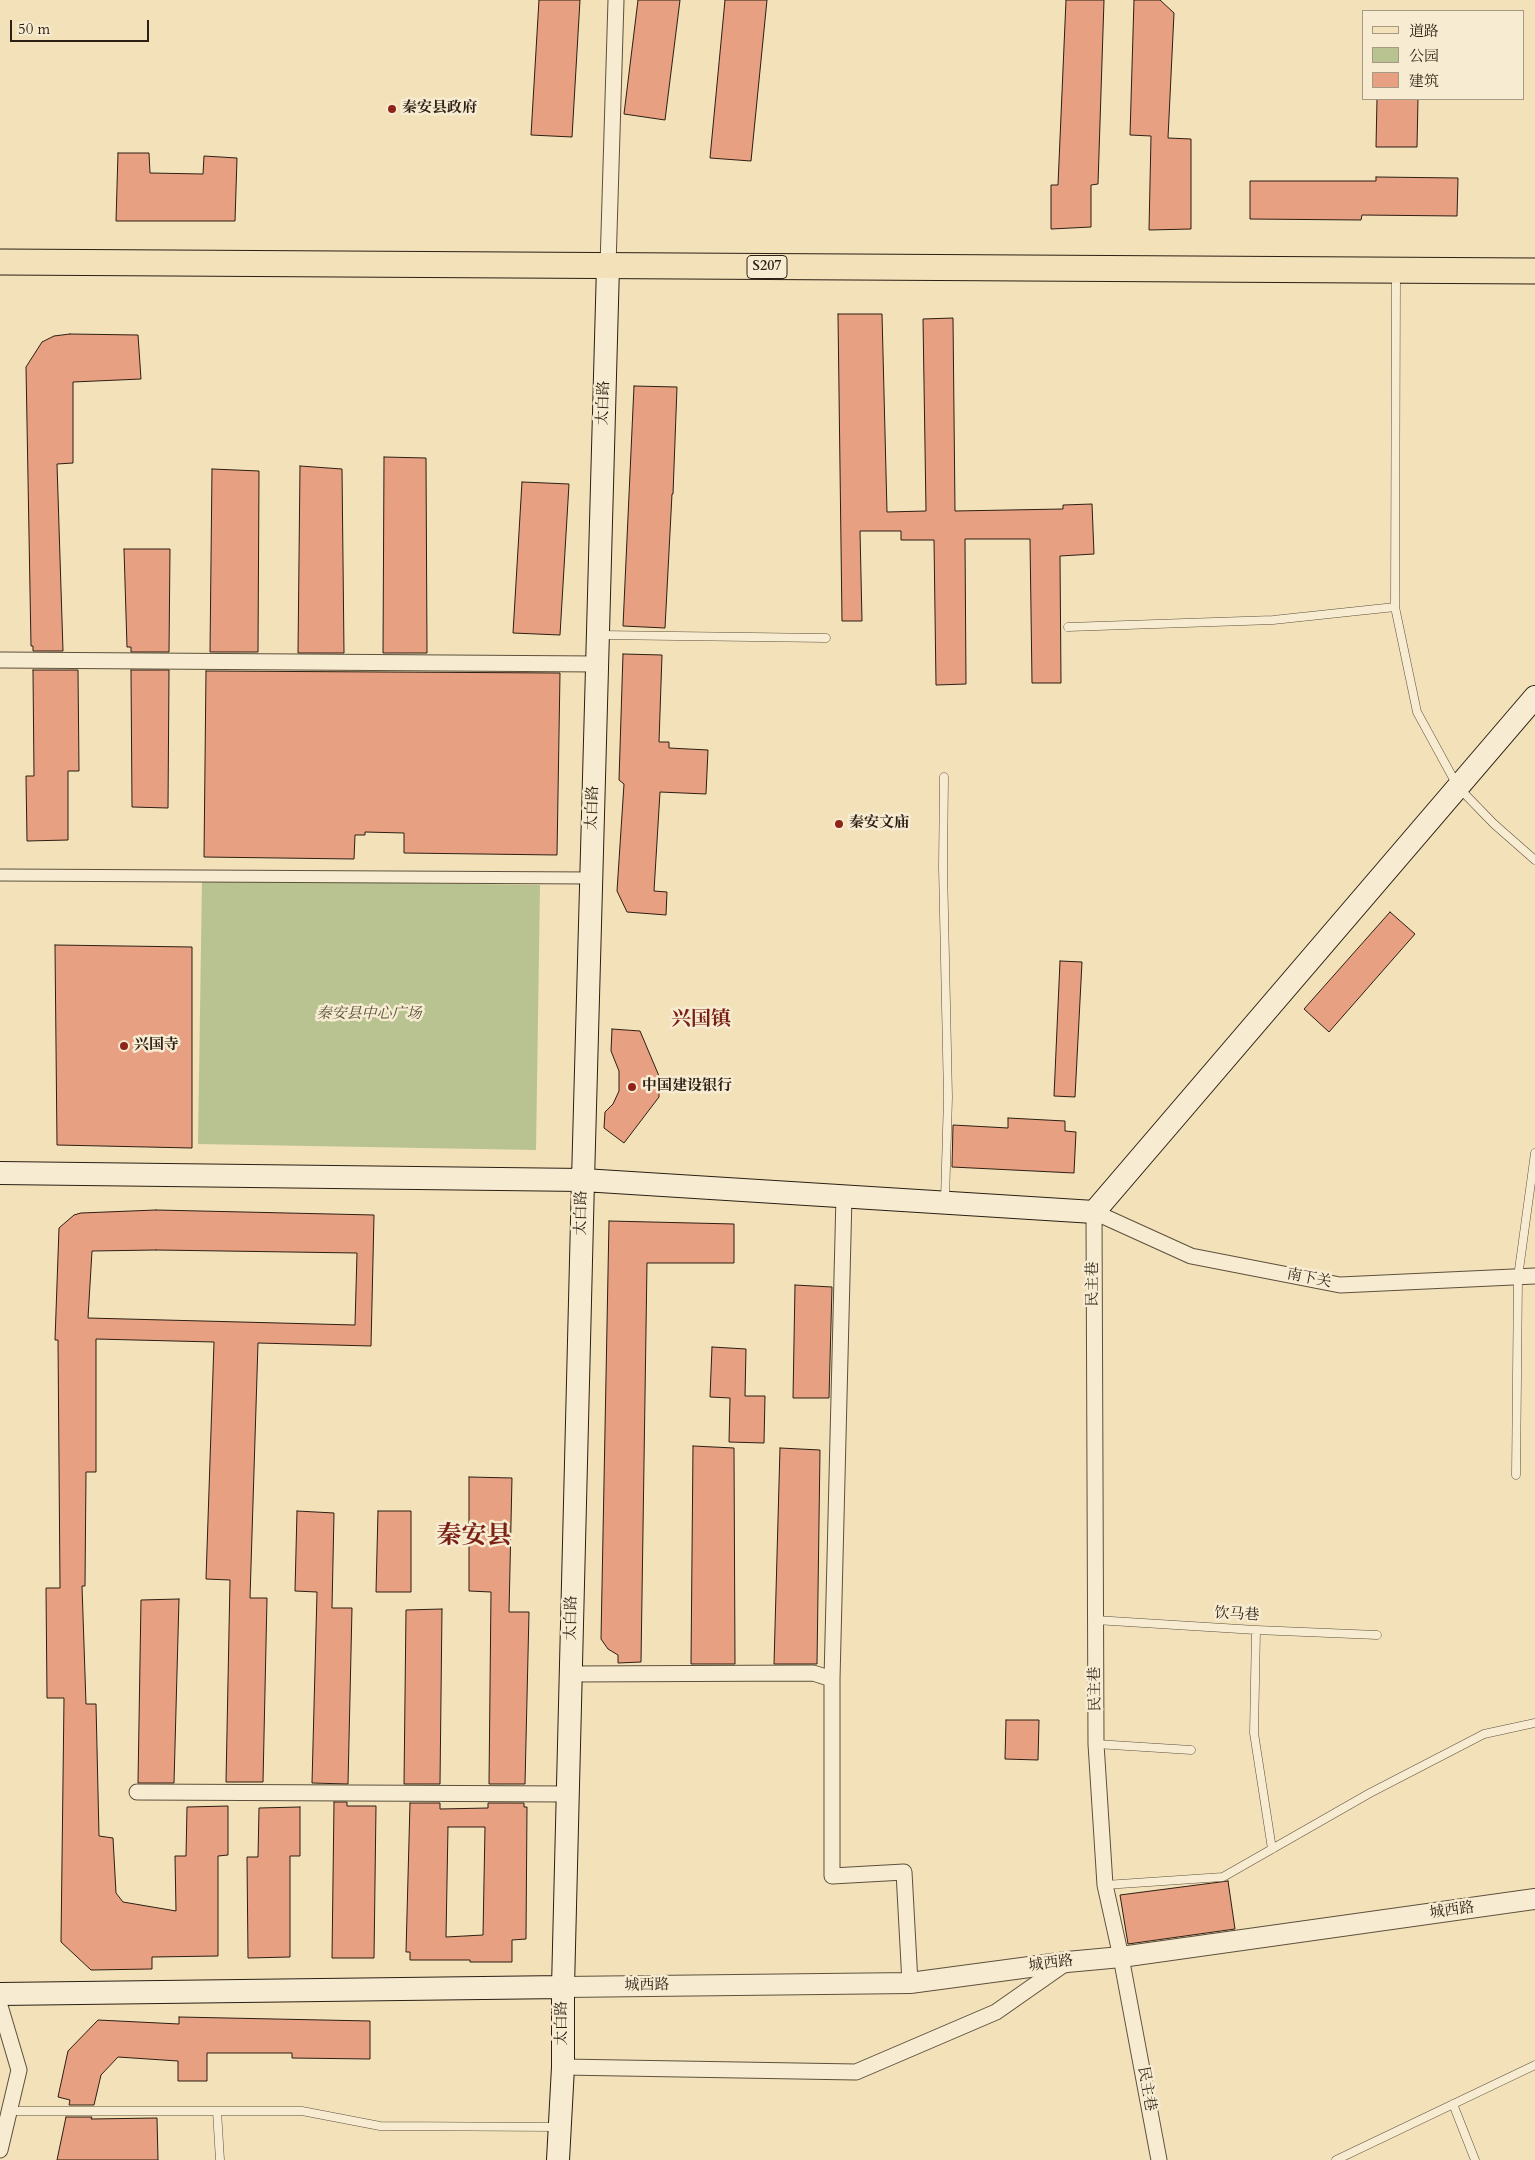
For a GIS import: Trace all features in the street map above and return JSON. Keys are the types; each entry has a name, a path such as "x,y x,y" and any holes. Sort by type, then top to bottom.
{"main road":[{"name":"S207","path":"0,262 1535,271"},
{"name":"太白路","path":"558,2160 563,2067 563,1987 583,1180 608,266"},
{"path":"0,1173 583,1180 1094,1212 1535,697"},
{"path":"0,1994 563,1987"}],"street":[{"path":"608,266 616,0"},
{"path":"0,660 597,664"},
{"path":"0,875 591,878"},
{"path":"844,1196 832,1678 832,1876 904,1872 910,1983"},
{"name":"南下关","path":"1094,1212 1191,1256 1340,1286 1535,1276"},
{"name":"民主巷","path":"1094,1212 1096,1744 1105,1885 1121,1957 1159,2160"},
{"path":"571,1674 813,1673 832,1678"},
{"path":"137,1792 568,1794"},
{"name":"城西路","path":"563,1987 910,1983 1067,1962 1121,1957 1535,1899"},
{"path":"563,2067 856,2072 996,2012 1067,1962"},
{"path":"0,2006 20,2070 0,2150"}],"lane":[{"path":"1396,270 1395,606 1417,712 1458,787 1494,824 1535,860"},
{"path":"1068,626 1273,620 1395,606"},
{"path":"598,635 826,638"},
{"path":"944,777 943,867 948,1097 945,1202"},
{"path":"1516,1475 1518,1277 1535,1153"},
{"name":"饮马巷","path":"1095,1620 1378,1635"},
{"path":"1256,1630 1254,1733 1272,1849"},
{"path":"1105,1885 1223,1877 1370,1793 1484,1734 1535,1723"},
{"path":"1096,1744 1191,1750"},
{"path":"1336,2160 1535,2067"},
{"path":"1453,2104 1475,2160"},
{"path":"9,2111 302,2111 380,2126 560,2127"},
{"path":"217,2111 220,2160"}],"green space":[{"name":"秦安县中心广场","path":"202,880 540,885 536,1150 198,1144"}],"building":[{"path":"539,0 580,0 572,137 531,135"},
{"path":"638,0 680,0 665,120 624,114"},
{"path":"725,0 767,0 751,161 710,158"},
{"path":"1066,0 1104,0 1098,184 1091,185 1091,227 1051,229 1051,185 1058,185"},
{"path":"1134,0 1160,0 1174,13 1168,138 1191,139 1191,229 1149,230 1151,136 1130,135"},
{"path":"1377,100 1418,100 1417,147 1376,147"},
{"path":"118,153 149,153 150,173 203,174 204,156 237,158 235,221 116,221"},
{"path":"1376,177 1458,178 1457,216 1362,215 1361,220 1250,219 1250,181 1376,181"},
{"path":"838,314 882,314 887,512 926,511 923,319 953,318 955,511 1063,509 1063,505 1092,504 1094,554 1060,556 1061,683 1032,683 1030,539 965,539 966,684 936,685 934,540 901,540 901,531 860,531 862,621 842,621"},
{"path":"70,334 138,335 141,379 73,382 73,463 57,464 63,651 33,651 33,646 31,646 26,367 42,342 54,336"},
{"path":"634,386 677,387 665,628 623,626"},
{"path":"384,457 426,458 427,653 383,653"},
{"path":"300,466 342,469 344,653 298,653"},
{"path":"212,469 259,471 258,652 210,652"},
{"path":"522,482 569,484 560,635 513,633"},
{"path":"124,549 170,549 169,652 131,652 131,647 127,647"},
{"path":"623,654 662,655 659,742 669,742 669,748 708,750 706,794 660,792 654,891 667,892 666,915 627,912 617,891 624,784 619,780"},
{"path":"33,670 78,670 79,771 68,771 68,840 27,841 26,776 34,776"},
{"path":"131,670 169,670 168,808 132,807"},
{"path":"206,671 560,673 557,855 404,853 404,833 365,832 365,835 355,835 354,859 204,857"},
{"path":"1390,912 1415,934 1329,1032 1304,1009"},
{"name":"兴国寺","path":"55,945 192,947 192,1148 57,1145"},
{"path":"1060,961 1082,962 1075,1097 1054,1096"},
{"path":"612,1029 640,1031 659,1076 659,1097 624,1143 604,1128 605,1112 613,1104 619,1091 619,1071 611,1051"},
{"path":"1008,1118 1065,1121 1065,1131 1076,1132 1074,1173 952,1167 953,1125 1008,1128"},
{"path":"156,1210 374,1215 371,1346 258,1343 250,1598 267,1598 263,1782 226,1782 230,1580 206,1579 214,1342 96,1339 96,1472 86,1472 85,1586 82,1586 86,1704 96,1704 99,1836 113,1838 116,1893 123,1902 176,1911 175,1856 186,1856 187,1807 228,1806 228,1855 218,1856 218,1956 152,1957 152,1969 91,1970 61,1942 64,1698 47,1698 46,1588 60,1588 58,1340 55,1340 59,1228 74,1215 81,1213","holes":["92,1251 357,1253 355,1325 88,1318"]},
{"path":"609,1221 734,1224 734,1263 647,1263 641,1662 618,1663 618,1655 608,1649 601,1639"},
{"path":"795,1285 832,1287 829,1398 793,1398"},
{"path":"712,1347 746,1349 745,1396 765,1396 764,1443 729,1442 730,1398 710,1397"},
{"path":"693,1446 734,1448 735,1664 691,1664"},
{"path":"780,1448 820,1450 817,1664 774,1664"},
{"path":"469,1477 512,1478 509,1612 529,1612 525,1784 489,1784 491,1592 469,1591"},
{"path":"297,1511 334,1513 332,1608 352,1608 348,1784 312,1783 317,1592 295,1591"},
{"path":"378,1511 411,1511 411,1592 376,1592"},
{"path":"179,1599 174,1783 138,1783 141,1600"},
{"path":"442,1609 440,1784 404,1784 406,1610"},
{"path":"1006,1720 1039,1720 1038,1760 1005,1759"},
{"path":"334,1802 347,1802 347,1806 376,1806 374,1958 332,1958"},
{"path":"410,1803 440,1803 440,1809 488,1808 488,1803 524,1803 524,1807 527,1807 526,1939 512,1940 512,1962 410,1960 410,1952 406,1952","holes":["448,1827 485,1827 483,1935 446,1937"]},
{"path":"300,1807 300,1856 290,1856 290,1957 248,1958 247,1857 258,1857 259,1808"},
{"path":"1228,1881 1235,1929 1128,1944 1120,1895"},
{"path":"179,2017 370,2021 370,2059 292,2058 292,2053 207,2053 207,2081 178,2081 178,2061 118,2057 101,2075 94,2105 69,2105 70,2100 58,2097 68,2051 98,2020 179,2024"},
{"path":"66,2117 92,2117 91,2119 157,2118 158,2160 57,2160"}],"place":[{"name":"秦安县政府","path":"392,109"},
{"name":"秦安文庙","path":"839,824"},
{"name":"兴国寺","path":"124,1046"},
{"name":"中国建设银行","path":"632,1087"}],"district":[{"name":"兴国镇","path":"701,1020"},
{"name":"秦安县","path":"474,1537"}]}
